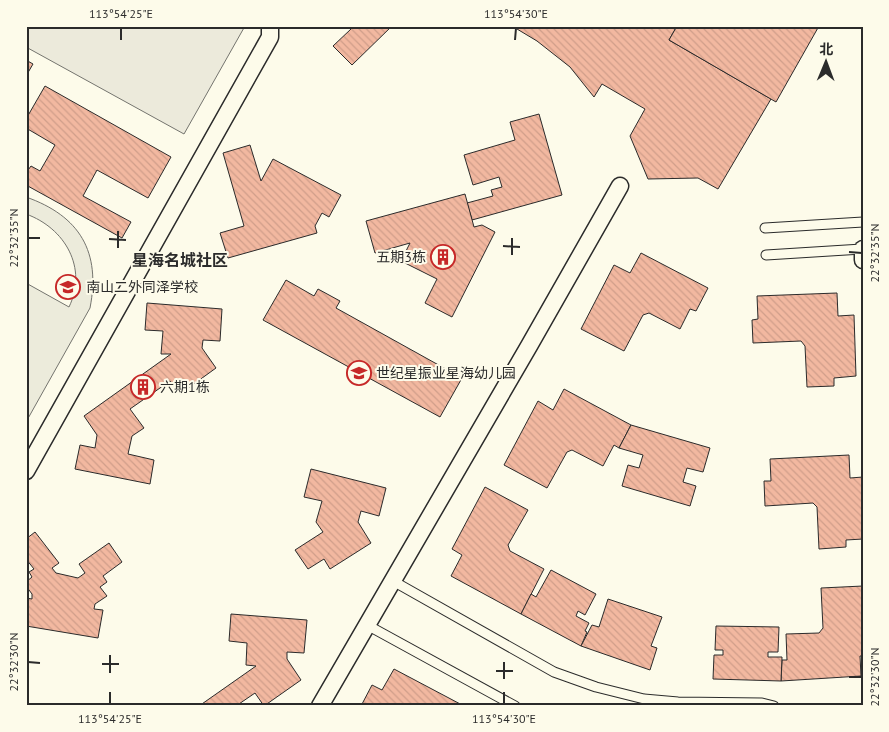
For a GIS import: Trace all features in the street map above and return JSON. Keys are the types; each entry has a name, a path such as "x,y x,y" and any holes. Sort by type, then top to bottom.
{"street":[{"path":"26,472 270,37 270,26"},
{"path":"320,706 620,186"},
{"path":"862,249 863,260"}],"lane":[{"path":"764,228 863,222"},
{"path":"766,255 862,249"},
{"path":"393,581 554,672 596,687 644,699 678,702 762,703 774,706"},
{"path":"367,625 515,706"}],"shaded area":[{"path":"26,26 245,26 184,134 26,47"},
{"path":"26,197 60,214 73,226 89,253 93,288 90,308 26,422 26,283 69,307 76,278 74,264 62,239 40,220 26,214"}],"building":[{"path":"349,26 392,26 352,65 333,46 351,29"},
{"path":"512,26 677,26 669,40 771,99 718,189 698,178 648,179 630,136 645,109 602,84 594,97 570,67 537,41"},
{"path":"677,26 819,26 776,102 669,40"},
{"path":"26,60 33,64 26,76"},
{"path":"45,86 171,157 148,198 97,170 83,196 131,222 122,238 26,185 26,173 31,166 40,171 55,145 26,128 26,119"},
{"path":"539,114 562,195 472,220 467,203 493,196 491,190 502,187 499,177 473,185 464,155 515,140 510,122"},
{"path":"250,145 261,181 273,159 341,195 329,217 322,213 315,226 317,233 228,258 220,233 244,226 223,153"},
{"name":"五期3栋","path":"465,194 474,227 482,225 495,232 452,317 425,303 437,279 401,261 410,243 375,253 366,221"},
{"path":"641,253 708,288 696,311 690,309 680,329 649,313 643,315 624,351 581,329 614,265 630,273"},
{"path":"286,280 314,296 318,289 340,301 336,308 462,378 440,417 263,320"},
{"path":"837,293 838,316 854,315 856,376 834,378 834,386 807,387 805,346 801,341 753,343 752,320 758,319 757,296"},
{"name":"六期1栋","path":"147,303 222,309 220,341 203,340 202,348 216,368 180,394 170,381 130,409 144,428 132,436 128,454 154,460 150,484 75,469 80,445 95,448 97,435 84,416 171,354 161,354 163,331 145,330"},
{"path":"564,389 631,425 619,448 614,445 603,466 572,450 567,452 547,488 504,465 538,401 553,410"},
{"path":"631,425 710,448 703,472 687,468 683,482 696,486 690,506 622,486 628,465 639,468 643,455 619,448"},
{"path":"849,455 850,478 863,477 863,539 846,540 846,547 819,549 817,507 813,503 765,506 764,481 771,481 770,459"},
{"path":"311,469 386,488 379,516 361,511 358,522 371,543 330,569 324,559 308,569 295,550 323,532 316,522 322,501 304,497"},
{"path":"485,487 528,510 508,545 510,551 544,569 521,614 451,576 462,555 452,549"},
{"path":"35,532 59,563 52,568 56,573 78,578 85,573 79,564 109,543 122,562 103,576 107,582 100,587 107,596 95,604 94,609 103,610 98,638 26,626 26,598 32,599 32,594 26,586 26,582 32,577 29,572 34,569 26,559 26,539"},
{"path":"551,570 596,594 585,615 578,611 576,616 589,623 581,646 521,614 531,594 536,597"},
{"path":"863,586 863,656 860,656 861,676 781,681 782,660 787,660 786,634 819,633 823,628 821,588"},
{"path":"608,599 662,617 651,646 657,648 650,670 581,646 592,625 599,627"},
{"path":"231,614 307,620 304,653 287,652 287,659 301,680 264,706 255,693 236,706 199,706 256,666 246,665 247,643 229,641"},
{"path":"716,626 779,627 778,652 768,652 768,657 782,657 781,681 713,679 714,655 723,655 723,650 715,650"},
{"path":"394,669 464,706 361,706 372,685 382,690"}],"place":[{"name":"五期3栋","path":"443,257"},
{"name":"南山二外同泽学校","path":"68,287"},
{"name":"世纪星振业星海幼儿园","path":"359,373"},
{"name":"六期1栋","path":"143,387"}],"district":[{"name":"星海名城社区","path":"180,260"}]}
